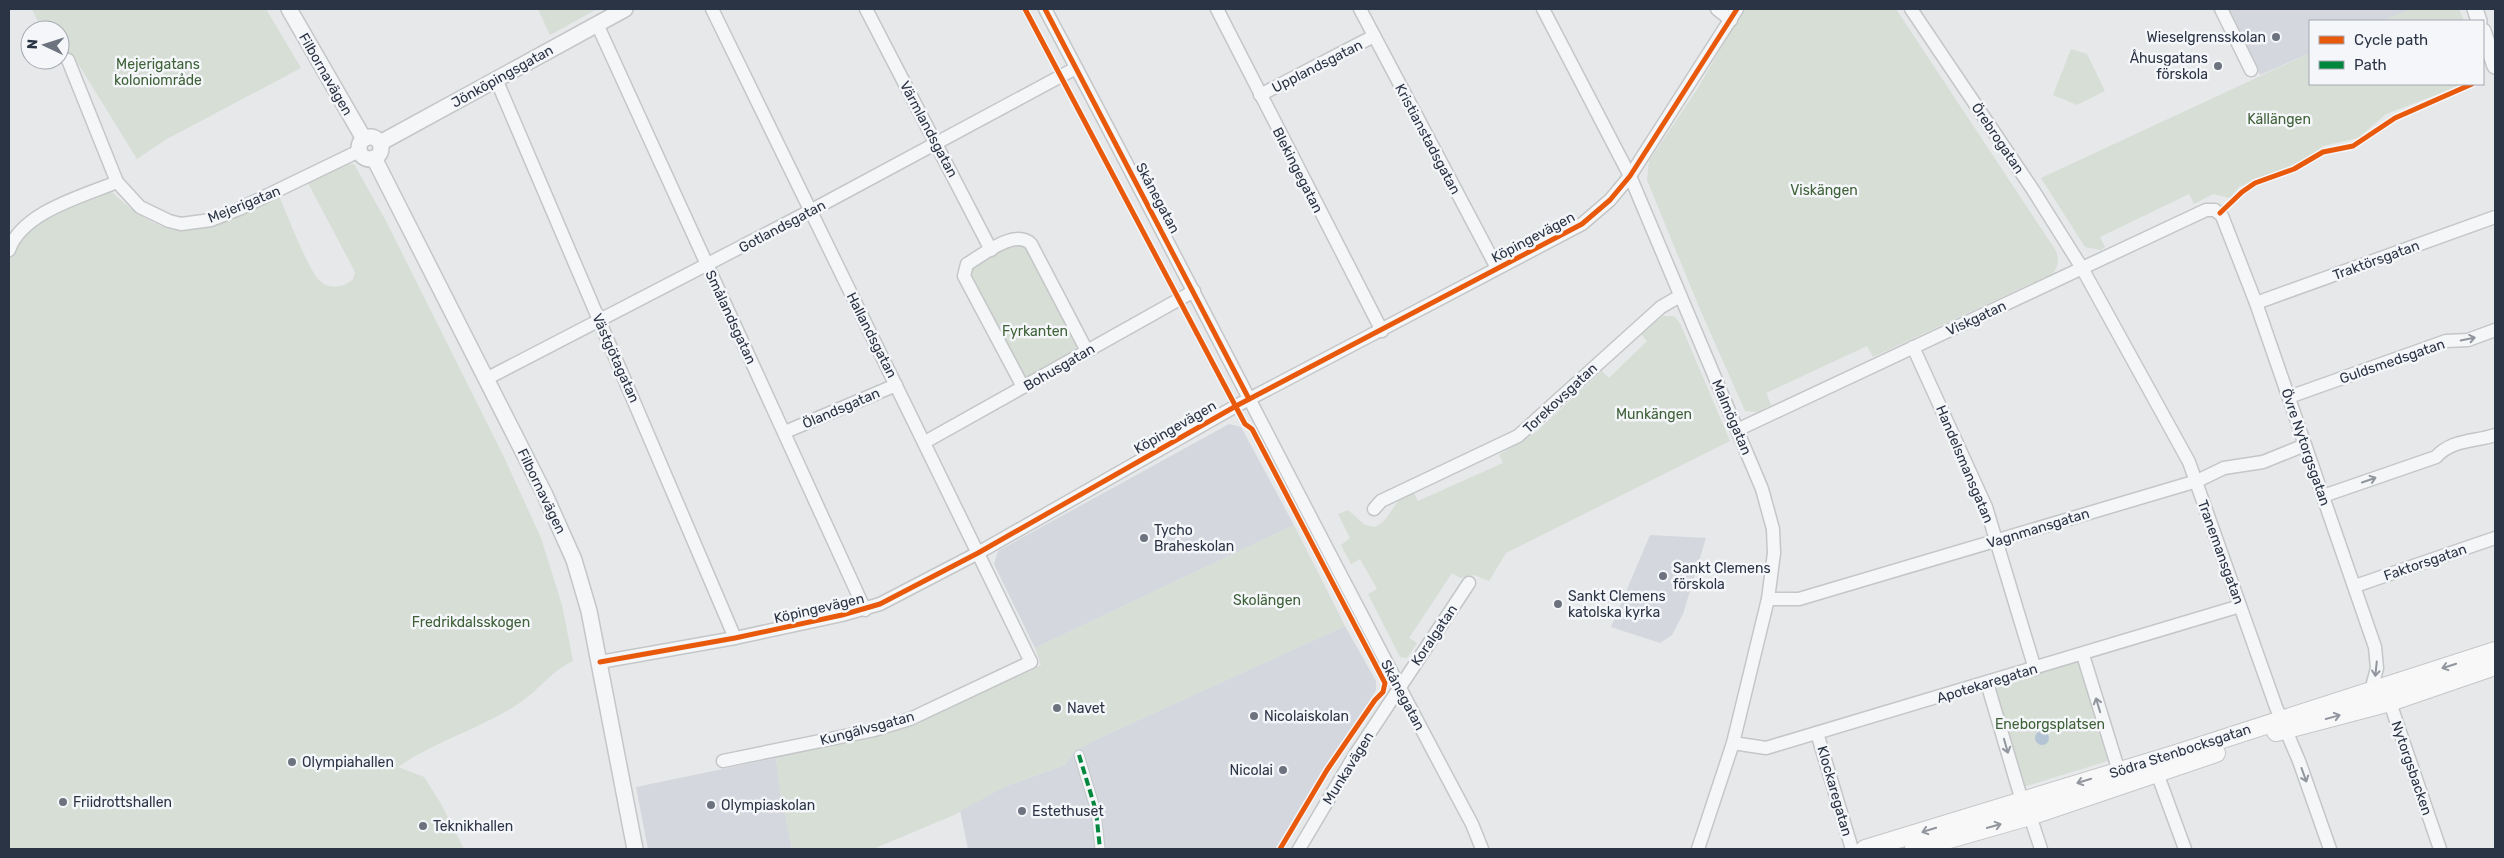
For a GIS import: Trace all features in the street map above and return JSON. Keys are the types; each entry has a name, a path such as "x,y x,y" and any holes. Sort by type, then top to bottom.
{"main road":[{"name":"Södra Stenbocksgatan","path":"2382,694 2495,651"},
{"name":"Södra Stenbocksgatan","path":"1914,849 2026,808 2283,724 2382,694 2495,666"},
{"name":"Södra Stenbocksgatan","path":"2121,778 2157,773 2283,724"},
{"name":"Södra Stenbocksgatan","path":"1865,849 2026,808"}],"street":[{"name":"Filbornavägen","path":"289,9 362,145"},
{"name":"Jönköpingsgatan","path":"380,142 625,9"},
{"name":"Hallandsgatan","path":"712,9 1031,662"},
{"name":"Värmlandsgatan","path":"866,9 991,250"},
{"name":"Skånegatan","path":"1045,9 1194,290 1249,399 1472,824 1482,849"},
{"name":"Blekingegatan","path":"1217,9 1382,331"},
{"name":"Kristianstadsgatan","path":"1360,9 1497,268"},
{"name":"Malmögatan","path":"1543,9 1630,176 1762,489 1773,529 1774,552 1768,599 1733,743 1698,849"},
{"path":"1717,9 1734,14"},
{"name":"Örebrogatan","path":"1911,9 2033,190 2082,268"},
{"path":"2221,9 2250,70"},
{"name":"Köpingevägen","path":"600,662 735,638 866,610 880,604 978,553 1249,399 1382,331 1582,224 1610,200 1630,176 1734,14"},
{"name":"Smålandsgatan","path":"597,24 706,265 786,432 866,610"},
{"path":"2484,34 2495,66"},
{"name":"Upplandsgatan","path":"1260,95 1374,36"},
{"name":"Mejerigatan","path":"70,65 117,182 132,200 148,212 177,224 211,220 239,209 362,145"},
{"name":"Gotlandsgatan","path":"486,379 810,211 1076,68"},
{"name":"Västgötagatan","path":"496,79 599,321 674,490 735,638"},
{"path":"373,137 380,142 381,152 374,158 366,158 362,145 373,137"},
{"name":"Filbornavägen","path":"374,158 545,495 574,560 589,612 600,662 635,849"},
{"path":"9,250 14,239 31,221 52,209 117,182"},
{"name":"Viskgatan","path":"1737,430 2206,210 2215,210"},
{"name":"Övre Nytorgsgatan","path":"2215,210 2222,216 2256,303 2355,586 2375,647 2382,694"},
{"name":"Traktörsgatan","path":"2256,303 2495,217"},
{"path":"1023,387 964,276 967,264 991,250 1015,238 1023,239 1031,244 1087,351"},
{"name":"Tranemansgatan","path":"2082,268 2180,445 2197,481 2240,606 2330,849"},
{"name":"Bohusgatan","path":"925,442 1194,290"},
{"name":"Torekovsgatan","path":"1374,508 1381,501 1504,444 1526,431 1661,307 1680,296"},
{"name":"Guldsmedsgatan","path":"2289,397 2446,341 2468,340 2495,330"},
{"name":"Handelsmansgatan","path":"1914,347 1986,507 2035,669"},
{"name":"Ölandsgatan","path":"786,432 896,385"},
{"path":"2323,496 2436,457 2444,448 2470,439 2495,436"},
{"name":"Vagnmansgatan","path":"1768,599 1799,598 2197,481 2224,468 2263,462 2305,445"},
{"name":"Faktorsgatan","path":"2355,586 2495,538"},
{"name":"Koralgatan","path":"1399,687 1469,583"},
{"name":"Apotekaregatan","path":"1733,743 1759,749 1766,748 2082,655 2240,606"},
{"path":"2082,655 2121,778"},
{"name":"Kungälvsgatan","path":"723,761 874,730 910,719 1031,662"},
{"path":"1987,683 2026,808 2041,849"},
{"name":"Munkavägen","path":"1299,849 1353,758 1399,687"},
{"name":"Nytorgsbacken","path":"2382,694 2440,849"},
{"name":"Klockaregatan","path":"1818,733 1852,849"},
{"path":"1079,755 1096,811 1100,849"},
{"path":"2157,773 2185,849"}],"shaded area":[{"name":"Wieselgrensskolan","path":"2228,9 2411,9 2384,20 2309,20 2309,53 2260,75"},
{"name":"Tycho Braheskolan","path":"1229,424 1241,427 1294,525 1035,648 994,564 998,551"},
{"name":"Sankt Clemens förskola","path":"1650,535 1706,538 1683,614 1672,635 1660,643 1611,627"},
{"name":"Nicolaiskolan","path":"1345,626 1376,681 1376,690 1279,849 968,849 960,810 1006,786 1065,765 1075,751 1097,739"},
{"name":"Olympiaskolan","path":"776,758 780,790 792,849 648,849 636,787"}],"green space":[{"name":"Mejerigatans koloniområde","path":"32,9 266,9 301,68 165,140 137,159 74,57 70,59 70,20 37,20"},
{"path":"538,9 597,9 550,35"},
{"name":"Viskängen","path":"1743,9 1896,9 2056,251 2058,263 2052,274 1873,357 1867,346 1766,393 1771,405 1758,412 1745,411 1699,307 1647,180 1649,161 1698,88"},
{"path":"2411,9 2459,9 2464,20 2384,20"},
{"path":"2071,49 2087,54 2105,91 2077,105 2053,95"},
{"name":"Källängen","path":"2309,53 2309,85 2462,85 2386,114 2358,138 2323,146 2310,158 2239,187 2230,198 2213,194 2194,204 2189,194 2100,237 2105,247 2101,250 2085,247 2041,178"},
{"name":"Fredrikdalsskogen","path":"354,164 386,221 503,455 541,538 562,605 573,661 558,670 518,704 488,721 427,750 398,767 424,777 440,802 464,849 9,849 9,259 15,246 36,225 66,208 109,189 133,210 154,223 173,229 191,230 230,219 279,196 314,274 327,285 341,286 353,279 355,272 308,183 344,165"},
{"name":"Fyrkanten","path":"1015,244 1026,247 1077,341 1075,352 1030,378 1022,374 970,277 971,268"},
{"name":"Munkängen","path":"1663,316 1674,316 1680,323 1730,441 1506,553 1489,581 1474,575 1460,578 1452,573 1409,638 1417,643 1407,658 1400,657 1368,594 1377,589 1360,559 1351,564 1341,545 1350,538 1338,514 1348,510 1365,525 1375,527 1386,519 1397,503 1407,495 1414,493 1418,501 1503,463 1499,455 1536,432 1602,371 1609,378 1647,341 1641,334"},
{"name":"Skolängen","path":"1294,525 1345,626 1097,739 1075,751 1065,765 1006,786 954,815 873,849 792,849 780,790 776,756 886,734 913,726 1022,672 1041,665 1035,648"},
{"name":"Eneborgsplatsen","path":"2078,662 2108,761 2023,787 1993,687"}],"water":[{"path":"2039,731 2045,731 2049,738 2045,745 2039,745 2035,741 2035,735"}],"marked path":[{"path":"1079,755 1096,811 1100,849"}],"cycle path":[{"path":"1025,9 1245,424 1252,429 1385,683 1383,692 1375,700 1327,770 1280,849"},
{"path":"1045,9 1249,399"},
{"path":"600,662 735,638 842,615 880,604 978,553 1236,406 1582,224 1610,200 1630,176 1737,9"},
{"path":"2220,213 2242,192 2255,183 2294,169 2323,152 2353,146 2395,118 2470,85"}],"place":[{"name":"Wieselgrensskolan","path":"2276,37"},
{"name":"Åhusgatans förskola","path":"2218,66"},
{"name":"Tycho Braheskolan","path":"1144,538"},
{"name":"Sankt Clemens förskola","path":"1663,576"},
{"name":"Sankt Clemens katolska kyrka","path":"1558,604"},
{"name":"Navet","path":"1057,708"},
{"name":"Nicolaiskolan","path":"1254,716"},
{"name":"Olympiahallen","path":"292,762"},
{"name":"Nicolai","path":"1283,770"},
{"name":"Friidrottshallen","path":"63,802"},
{"name":"Olympiaskolan","path":"711,805"},
{"name":"Estethuset","path":"1022,811"},
{"name":"Teknikhallen","path":"423,826"}]}
